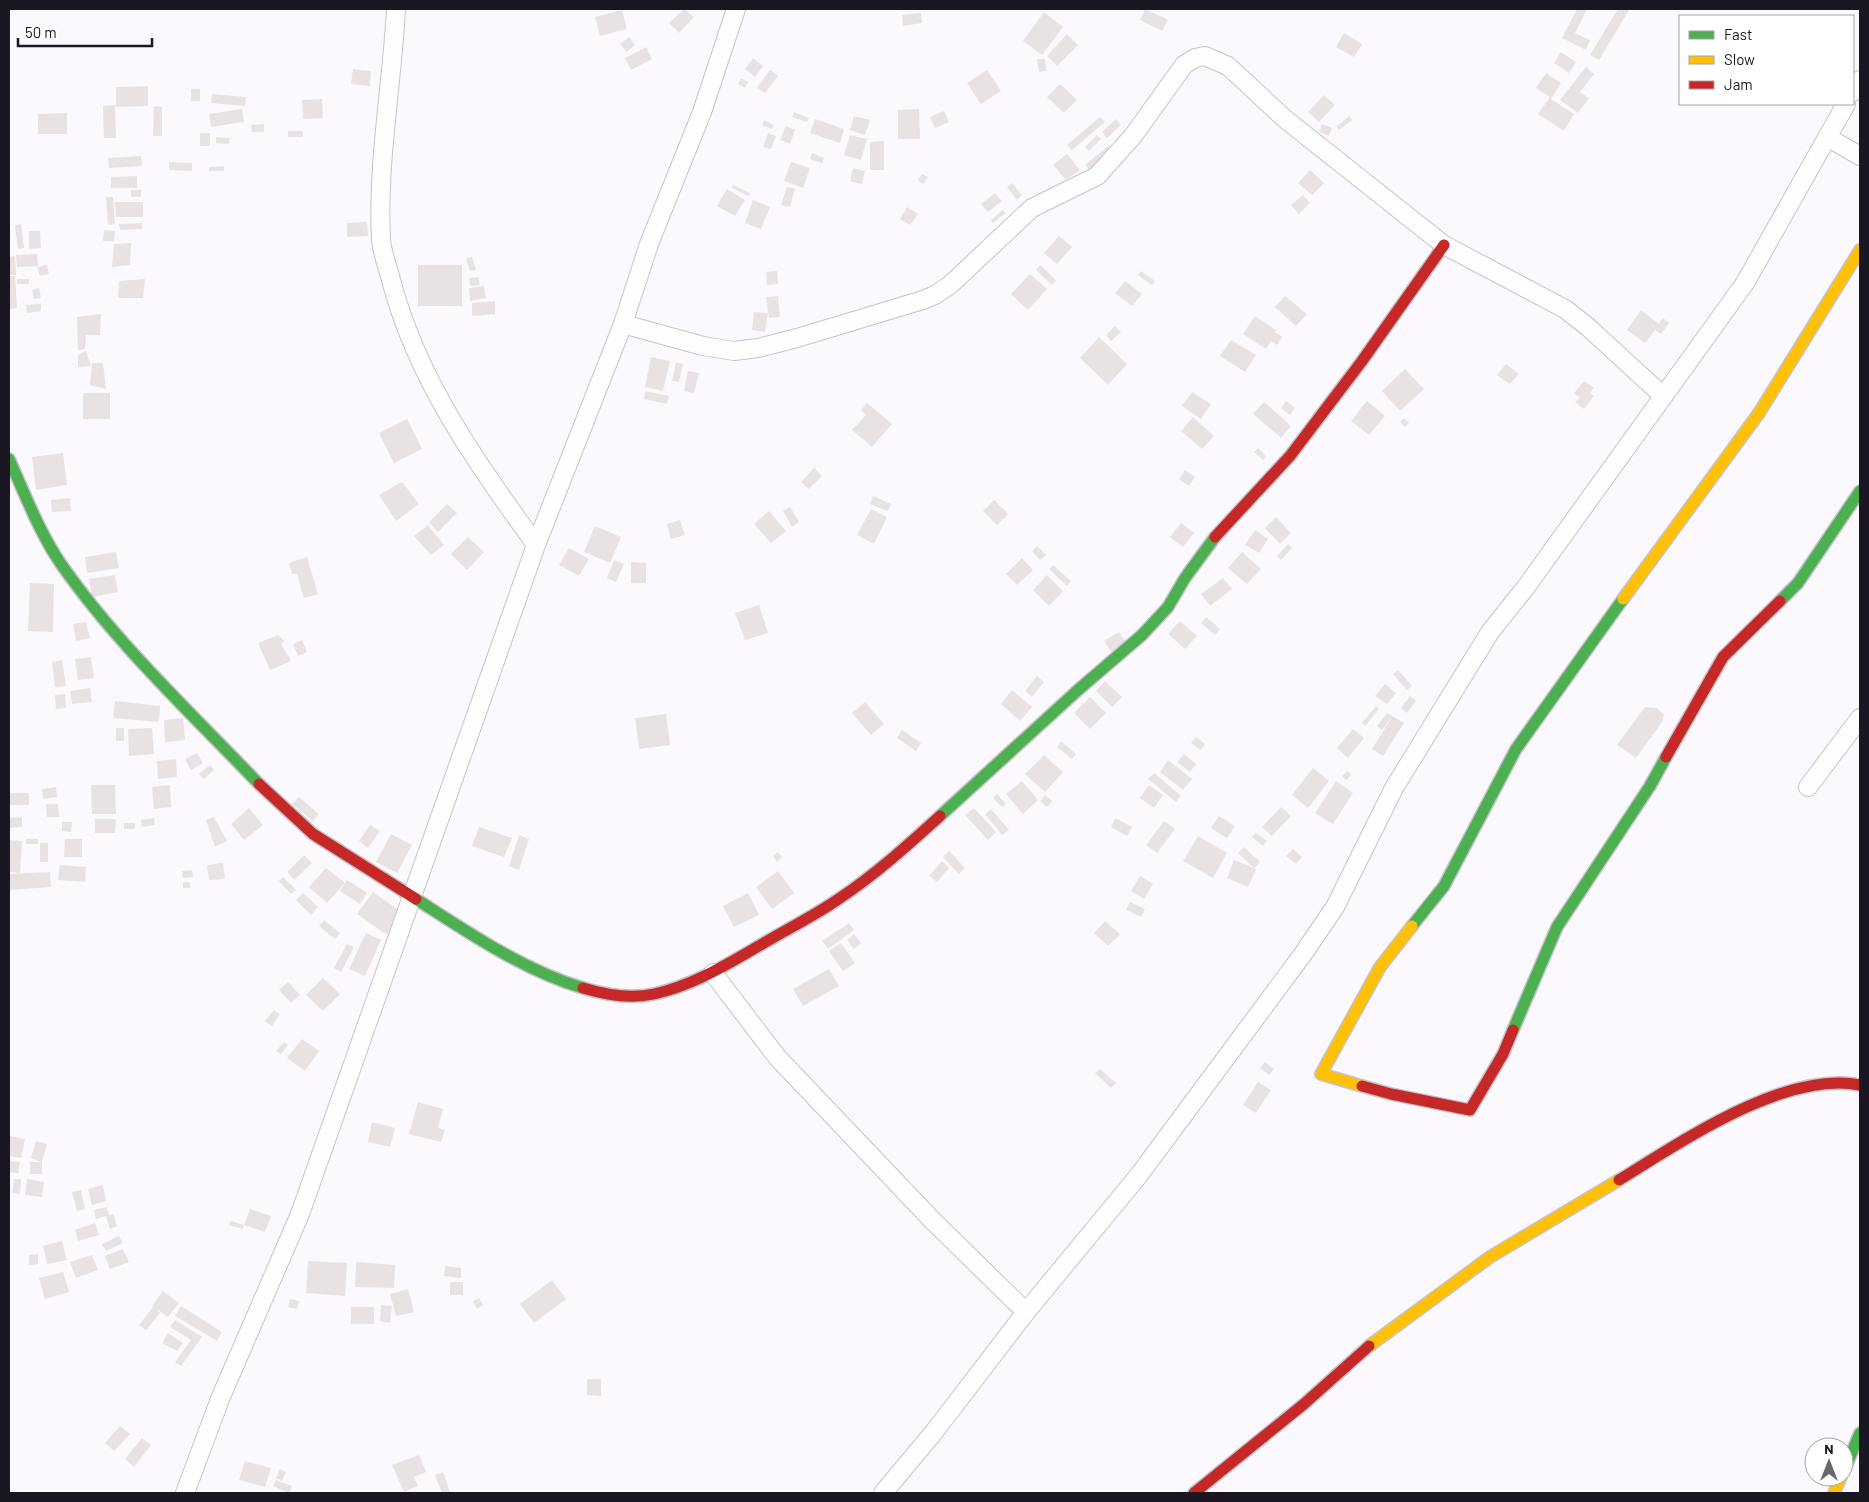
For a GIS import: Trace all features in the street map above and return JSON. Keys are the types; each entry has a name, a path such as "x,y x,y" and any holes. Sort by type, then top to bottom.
{"street":[{"path":"396,9 394,52 382,168 381,242 396,301 414,347 445,411 479,466 536,545"},
{"path":"185,1493 220,1399 300,1214 536,545 622,324 649,244 702,112 736,9"},
{"path":"622,324 703,346 734,351 758,348 797,338 935,295 950,285 1032,208 1098,176 1133,136 1184,65 1195,58 1205,56 1228,66 1284,119 1444,245 1565,309 1663,396"},
{"path":"884,1493 934,1432 1026,1312 1139,1175 1303,954 1335,907 1394,788 1490,632 1526,587 1745,283 1845,105"},
{"path":"1827,137 1860,156"},
{"path":"9,459 44,536 60,564 134,653 260,785 313,834 482,941 556,980 597,992 624,996 653,994 682,986 713,973 838,899 892,859 1078,690 1142,635 1168,607 1213,539 1290,456 1362,361 1444,245"},
{"path":"1860,250 1759,413 1639,576 1516,749 1444,886 1380,967 1322,1074 1391,1094 1470,1110 1503,1054 1557,927 1650,786 1723,657 1798,583 1860,491"},
{"path":"1808,787 1860,718"},
{"path":"713,973 777,1057 933,1221 1026,1312"},
{"path":"1194,1493 1304,1404 1373,1343 1499,1252 1712,1124 1782,1092 1816,1085 1850,1083 1860,1085"},
{"path":"1854,1447 1860,1433"}],"building":[{"path":"684,9 694,17 679,33 669,23"},
{"path":"1145,9 1168,20 1162,31 1140,20"},
{"path":"1577,9 1587,9 1575,33 1590,40 1586,50 1562,38"},
{"path":"1618,9 1629,10 1599,60 1590,55"},
{"path":"622,10 627,29 600,36 595,17"},
{"path":"1044,12 1063,27 1042,55 1023,41"},
{"path":"921,13 922,23 903,26 902,15"},
{"path":"1344,33 1362,44 1354,57 1336,47"},
{"path":"1067,34 1078,45 1057,66 1047,56"},
{"path":"629,37 635,45 627,52 620,44"},
{"path":"646,47 652,59 631,70 625,58"},
{"path":"1561,52 1576,62 1569,73 1554,63"},
{"path":"753,58 763,66 755,77 745,69"},
{"path":"1037,59 1045,59 1046,71 1039,72"},
{"path":"1586,67 1594,74 1580,92 1589,98 1578,113 1560,100"},
{"path":"353,69 371,71 370,86 351,84"},
{"path":"770,70 778,76 765,93 757,88"},
{"path":"987,70 1001,91 981,104 967,83"},
{"path":"1546,73 1561,83 1551,99 1574,114 1564,131 1538,114 1550,97 1536,88"},
{"path":"741,78 748,82 745,88 738,84"},
{"path":"1060,84 1077,100 1064,113 1047,97"},
{"path":"148,86 148,106 116,107 116,87"},
{"path":"191,89 200,89 200,101 191,101"},
{"path":"212,94 246,97 245,106 211,103"},
{"path":"1324,95 1335,105 1319,122 1308,112"},
{"path":"322,99 323,118 303,119 302,100"},
{"path":"115,105 116,138 104,138 103,106"},
{"path":"154,106 162,107 162,136 153,136"},
{"path":"242,109 244,122 211,127 209,114"},
{"path":"919,109 920,139 898,139 898,110"},
{"path":"944,111 949,122 935,128 930,117"},
{"path":"794,112 809,118 807,122 792,117"},
{"path":"67,113 67,134 38,134 38,114"},
{"path":"854,116 870,120 865,135 850,130"},
{"path":"1349,116 1352,120 1339,130 1337,126"},
{"path":"1100,117 1105,122 1072,150 1067,145"},
{"path":"815,119 844,129 840,143 810,133"},
{"path":"1116,119 1121,125 1107,138 1102,132"},
{"path":"764,120 774,125 772,129 762,125"},
{"path":"264,124 264,132 252,132 251,125"},
{"path":"1322,124 1332,128 1329,136 1319,132"},
{"path":"786,126 795,130 790,144 780,140"},
{"path":"288,131 303,131 303,137 288,137"},
{"path":"200,133 210,133 210,146 200,146"},
{"path":"768,133 776,136 771,149 763,147"},
{"path":"850,135 867,139 861,160 844,155"},
{"path":"1097,135 1101,139 1089,151 1085,147"},
{"path":"216,137 230,138 229,144 216,143"},
{"path":"884,141 884,170 870,170 870,142"},
{"path":"1108,146 1112,152 1089,170 1085,165"},
{"path":"812,153 824,158 822,163 810,159"},
{"path":"1067,154 1080,170 1066,180 1053,165"},
{"path":"141,156 142,166 109,168 108,158"},
{"path":"169,162 192,163 192,171 169,170"},
{"path":"791,162 810,168 803,188 784,181"},
{"path":"224,166 224,171 209,171 209,167"},
{"path":"853,168 865,171 862,184 850,181"},
{"path":"1310,170 1324,183 1312,195 1298,183"},
{"path":"922,174 928,177 923,184 918,180"},
{"path":"137,176 137,188 111,188 111,177"},
{"path":"1012,183 1022,195 1017,200 1007,187"},
{"path":"733,185 750,193 748,196 732,188"},
{"path":"787,187 795,189 790,207 781,205"},
{"path":"727,189 745,200 735,216 717,206"},
{"path":"131,190 141,190 141,197 131,197"},
{"path":"995,193 1002,201 988,212 981,204"},
{"path":"1303,195 1310,203 1299,214 1291,205"},
{"path":"106,197 113,197 115,224 108,225"},
{"path":"753,200 770,207 761,229 745,223"},
{"path":"115,202 143,202 143,217 116,217"},
{"path":"907,207 918,214 910,225 900,219"},
{"path":"1003,210 1006,213 993,223 991,220"},
{"path":"367,222 368,236 347,237 347,223"},
{"path":"142,223 142,229 120,230 119,224"},
{"path":"21,224 24,248 18,249 15,225"},
{"path":"104,230 115,231 114,241 103,241"},
{"path":"29,231 40,231 41,248 29,249"},
{"path":"1059,236 1072,247 1057,264 1044,253"},
{"path":"131,243 130,265 112,267 114,244"},
{"path":"37,254 38,266 17,267 16,255"},
{"path":"15,256 16,275 9,275 9,257"},
{"path":"472,257 476,270 470,271 466,258"},
{"path":"47,265 49,274 40,276 37,267"},
{"path":"418,265 462,265 462,306 418,306"},
{"path":"1040,265 1056,280 1052,285 1036,270"},
{"path":"777,271 778,284 767,285 766,272"},
{"path":"1141,271 1155,281 1152,285 1138,275"},
{"path":"1030,274 1047,289 1028,310 1011,294"},
{"path":"9,276 15,276 17,308 9,309"},
{"path":"478,277 480,285 470,286 469,278"},
{"path":"17,279 29,279 29,284 17,284"},
{"path":"145,279 143,298 118,298 119,281"},
{"path":"1125,281 1142,294 1132,306 1115,293"},
{"path":"484,286 486,298 470,301 469,288"},
{"path":"39,288 41,298 34,299 32,290"},
{"path":"778,296 780,317 769,318 766,297"},
{"path":"1285,296 1307,314 1296,326 1275,307"},
{"path":"495,301 495,314 472,316 472,303"},
{"path":"41,304 41,311 27,313 26,305"},
{"path":"1641,310 1659,324 1663,318 1669,323 1661,334 1655,330 1645,343 1627,330"},
{"path":"754,312 768,313 765,332 752,330"},
{"path":"101,314 100,335 86,335 85,349 78,350 77,317"},
{"path":"1255,316 1276,330 1275,332 1282,337 1277,345 1271,341 1266,349 1243,334"},
{"path":"1115,326 1121,332 1111,341 1106,335"},
{"path":"1099,337 1127,364 1108,385 1080,358"},
{"path":"1231,340 1256,355 1245,372 1220,356"},
{"path":"86,351 91,366 78,367 78,355"},
{"path":"651,357 670,361 663,391 645,387"},
{"path":"676,362 683,364 679,382 672,381"},
{"path":"92,363 103,363 106,389 90,385"},
{"path":"1506,364 1519,374 1510,384 1497,375"},
{"path":"1405,369 1424,389 1400,411 1382,391"},
{"path":"688,371 699,373 694,393 684,391"},
{"path":"1584,381 1594,388 1590,393 1594,396 1584,409 1575,402 1580,398 1574,393"},
{"path":"645,391 669,396 667,404 644,399"},
{"path":"1192,392 1211,404 1201,419 1182,406"},
{"path":"83,393 110,393 110,419 83,419"},
{"path":"1286,401 1295,408 1290,415 1281,408"},
{"path":"1367,401 1385,416 1369,435 1351,421"},
{"path":"1264,402 1291,426 1281,438 1253,414"},
{"path":"867,403 892,424 872,447 852,430 866,415 861,410"},
{"path":"1193,417 1214,436 1202,449 1181,431"},
{"path":"1404,418 1409,423 1405,427 1400,422"},
{"path":"407,419 422,449 394,463 379,433"},
{"path":"1258,448 1266,456 1263,460 1254,452"},
{"path":"63,453 67,485 36,490 32,457"},
{"path":"814,468 822,476 809,489 801,482"},
{"path":"1185,470 1195,477 1189,486 1179,479"},
{"path":"402,482 419,504 396,521 379,495"},
{"path":"873,496 891,504 888,511 870,504"},
{"path":"70,498 71,511 52,512 51,500"},
{"path":"994,500 1008,514 997,525 983,511"},
{"path":"447,504 457,513 438,532 429,522"},
{"path":"790,507 799,522 792,527 783,511"},
{"path":"871,509 887,517 874,544 857,535"},
{"path":"769,511 786,531 771,543 754,524"},
{"path":"1276,517 1291,533 1280,544 1265,528"},
{"path":"680,520 685,535 671,539 667,524"},
{"path":"1181,523 1194,533 1183,547 1170,537"},
{"path":"428,525 444,545 431,555 414,536"},
{"path":"595,526 621,537 610,563 584,552"},
{"path":"1255,530 1268,539 1259,553 1245,545"},
{"path":"468,537 484,552 467,570 451,554"},
{"path":"1288,544 1292,548 1281,560 1277,556"},
{"path":"1037,546 1046,555 1040,560 1032,551"},
{"path":"569,548 589,559 579,576 559,565"},
{"path":"116,552 119,568 87,573 85,557"},
{"path":"1242,552 1261,569 1247,584 1228,568"},
{"path":"307,557 318,594 304,598 297,574 292,574 289,563"},
{"path":"1022,558 1033,570 1017,585 1006,574"},
{"path":"614,560 624,564 616,582 607,578"},
{"path":"631,562 646,563 646,583 631,583"},
{"path":"1053,565 1071,581 1067,586 1049,569"},
{"path":"115,575 118,592 92,597 89,579"},
{"path":"1047,575 1063,591 1049,606 1033,590"},
{"path":"1223,578 1232,589 1210,606 1201,594"},
{"path":"30,583 54,584 53,632 28,631"},
{"path":"759,605 768,633 745,640 735,613"},
{"path":"1206,617 1220,629 1215,635 1201,623"},
{"path":"1180,621 1197,636 1185,649 1168,634"},
{"path":"86,622 90,638 76,641 73,624"},
{"path":"1119,632 1127,644 1113,654 1104,641"},
{"path":"278,635 284,641 281,644 291,661 270,670 258,643"},
{"path":"302,640 307,652 298,656 293,644"},
{"path":"91,657 94,678 78,680 75,659"},
{"path":"62,660 66,686 55,687 52,662"},
{"path":"1398,670 1412,686 1407,690 1393,674"},
{"path":"1037,676 1044,682 1032,697 1025,691"},
{"path":"1105,681 1122,697 1112,707 1096,691"},
{"path":"1385,684 1396,693 1387,704 1375,696"},
{"path":"90,688 92,702 72,704 70,691"},
{"path":"1012,690 1032,707 1020,721 1001,704"},
{"path":"65,694 66,708 56,709 55,695"},
{"path":"1410,696 1416,701 1407,713 1401,708"},
{"path":"1090,697 1106,713 1090,729 1074,713"},
{"path":"115,701 160,706 159,722 113,718"},
{"path":"865,702 884,724 871,735 852,713"},
{"path":"1376,706 1379,709 1365,726 1362,723"},
{"path":"1645,707 1657,708 1664,715 1662,722 1636,758 1617,745"},
{"path":"1387,713 1404,723 1383,756 1372,749 1392,717 1382,730 1377,726"},
{"path":"666,714 670,745 639,749 635,718"},
{"path":"183,718 185,740 165,742 164,720"},
{"path":"116,728 124,728 124,741 116,741"},
{"path":"152,728 154,754 129,756 128,729"},
{"path":"1353,729 1364,738 1348,758 1337,748"},
{"path":"902,730 921,743 916,751 897,738"},
{"path":"1196,737 1205,744 1201,750 1191,743"},
{"path":"1061,741 1076,754 1072,759 1057,747"},
{"path":"197,753 203,763 191,770 185,759"},
{"path":"1184,754 1196,764 1190,772 1177,762"},
{"path":"1044,755 1063,772 1045,792 1025,774"},
{"path":"176,759 177,777 158,779 157,761"},
{"path":"1168,760 1192,779 1183,790 1160,772"},
{"path":"210,765 214,770 204,779 199,774"},
{"path":"1313,768 1329,781 1308,808 1292,795"},
{"path":"1348,771 1351,775 1346,780 1342,776"},
{"path":"1154,773 1181,796 1176,802 1148,779"},
{"path":"1022,781 1038,800 1023,814 1006,794"},
{"path":"1336,781 1353,793 1333,824 1315,813"},
{"path":"91,785 115,785 116,814 92,814"},
{"path":"170,785 171,807 154,809 152,787"},
{"path":"1149,785 1163,795 1154,808 1140,798"},
{"path":"56,787 57,797 43,799 42,789"},
{"path":"10,793 29,793 29,805 9,805"},
{"path":"997,794 1006,804 1002,807 993,798"},
{"path":"1045,795 1052,801 1047,807 1040,801"},
{"path":"299,797 319,814 313,821 292,804"},
{"path":"46,804 58,804 59,817 47,817"},
{"path":"1281,807 1291,816 1272,836 1262,827"},
{"path":"249,808 263,825 244,840 231,824"},
{"path":"974,808 996,832 988,840 965,815"},
{"path":"991,809 1009,830 1002,835 985,814"},
{"path":"1219,816 1235,826 1227,838 1211,828"},
{"path":"22,817 22,827 9,828 9,818"},
{"path":"214,817 227,841 215,847 206,820"},
{"path":"154,818 155,825 142,827 141,820"},
{"path":"1115,818 1132,827 1127,836 1111,827"},
{"path":"95,819 116,819 115,833 95,833"},
{"path":"1164,821 1175,829 1157,853 1146,845"},
{"path":"62,822 72,822 71,832 62,831"},
{"path":"124,823 135,823 135,829 124,829"},
{"path":"370,825 380,831 368,848 359,841"},
{"path":"479,827 512,838 504,857 472,846"},
{"path":"1256,833 1267,841 1263,846 1252,837"},
{"path":"391,834 412,845 397,873 376,862"},
{"path":"519,835 529,839 519,870 509,866"},
{"path":"1198,836 1227,853 1213,878 1183,861"},
{"path":"26,839 38,839 38,844 26,844"},
{"path":"65,839 82,839 82,857 64,857"},
{"path":"9,840 22,841 20,873 9,872"},
{"path":"40,843 48,843 48,862 40,862"},
{"path":"1244,847 1260,862 1254,868 1238,853"},
{"path":"1293,849 1302,857 1296,864 1286,856"},
{"path":"949,851 965,868 959,874 943,857"},
{"path":"778,852 782,857 777,862 773,856"},
{"path":"304,855 312,863 294,880 287,872"},
{"path":"1234,860 1256,869 1248,887 1227,878"},
{"path":"942,861 949,868 937,882 929,876"},
{"path":"223,863 225,879 209,880 207,865"},
{"path":"60,865 86,867 85,882 58,880"},
{"path":"326,868 345,883 327,903 309,887"},
{"path":"192,870 193,877 183,878 182,871"},
{"path":"778,871 794,893 772,909 756,887"},
{"path":"50,872 51,887 10,890 9,874"},
{"path":"1140,876 1153,884 1144,899 1131,891"},
{"path":"283,877 296,890 291,894 279,881"},
{"path":"347,880 367,893 360,904 340,891"},
{"path":"183,882 190,882 190,888 183,888"},
{"path":"373,892 403,913 387,935 357,914"},
{"path":"303,893 318,907 311,915 296,900"},
{"path":"748,893 759,915 734,927 723,906"},
{"path":"1130,902 1145,909 1141,917 1126,910"},
{"path":"324,920 340,933 335,939 319,926"},
{"path":"1105,921 1120,934 1108,946 1094,933"},
{"path":"849,923 854,930 828,949 822,941"},
{"path":"366,933 381,940 365,976 349,969"},
{"path":"854,934 861,943 854,949 847,940"},
{"path":"841,943 855,963 843,971 829,951"},
{"path":"347,944 354,947 341,972 334,968"},
{"path":"829,969 839,986 803,1006 793,989"},
{"path":"323,978 340,994 323,1011 306,995"},
{"path":"288,982 300,995 291,1003 279,990"},
{"path":"274,1010 280,1014 272,1026 265,1021"},
{"path":"302,1039 319,1051 305,1071 287,1058"},
{"path":"284,1042 288,1045 281,1054 276,1051"},
{"path":"1265,1062 1274,1069 1269,1075 1260,1068"},
{"path":"1100,1069 1116,1083 1111,1088 1095,1073"},
{"path":"1258,1082 1271,1090 1256,1113 1243,1105"},
{"path":"418,1102 443,1109 438,1128 445,1130 441,1142 409,1134"},
{"path":"372,1122 395,1128 390,1147 368,1142"},
{"path":"10,1136 25,1139 21,1158 9,1156"},
{"path":"36,1141 47,1144 42,1162 31,1158"},
{"path":"9,1161 20,1162 18,1173 9,1172"},
{"path":"30,1162 42,1162 42,1174 30,1174"},
{"path":"14,1179 21,1179 20,1194 12,1193"},
{"path":"27,1179 44,1182 42,1197 25,1195"},
{"path":"103,1185 106,1201 92,1205 88,1189"},
{"path":"81,1190 85,1209 77,1211 72,1192"},
{"path":"107,1207 109,1215 113,1214 117,1226 110,1229 106,1216 96,1219 94,1210"},
{"path":"250,1209 271,1216 265,1232 244,1225"},
{"path":"231,1221 244,1225 243,1229 229,1225"},
{"path":"95,1223 99,1235 78,1241 75,1230"},
{"path":"119,1236 123,1243 106,1251 102,1244"},
{"path":"62,1241 67,1260 47,1264 43,1246"},
{"path":"123,1249 129,1262 110,1269 105,1256"},
{"path":"38,1254 38,1264 29,1265 29,1255"},
{"path":"92,1255 98,1270 76,1278 70,1262"},
{"path":"308,1261 347,1263 345,1296 306,1293"},
{"path":"356,1262 395,1265 394,1288 355,1287"},
{"path":"445,1266 461,1268 461,1278 444,1276"},
{"path":"63,1272 69,1292 45,1299 39,1278"},
{"path":"552,1280 566,1299 534,1323 520,1304"},
{"path":"450,1282 463,1282 463,1295 450,1295"},
{"path":"408,1289 414,1312 396,1316 390,1294"},
{"path":"163,1291 179,1303 168,1317 157,1309 160,1313 146,1330 139,1325"},
{"path":"479,1298 483,1305 477,1309 473,1301"},
{"path":"290,1299 299,1301 297,1309 288,1307"},
{"path":"381,1305 392,1306 390,1323 380,1321"},
{"path":"181,1306 222,1332 217,1341 175,1316"},
{"path":"351,1307 374,1307 374,1324 351,1324"},
{"path":"175,1320 202,1337 181,1366 175,1362 191,1340 170,1327"},
{"path":"168,1333 183,1343 177,1351 162,1343"},
{"path":"587,1379 601,1379 601,1396 587,1395"},
{"path":"120,1426 130,1434 114,1451 105,1443"},
{"path":"142,1438 151,1445 134,1467 125,1459"},
{"path":"419,1455 426,1472 414,1477 418,1486 404,1492 392,1465"},
{"path":"245,1461 271,1468 265,1487 239,1480"},
{"path":"280,1469 286,1472 282,1481 276,1478"},
{"path":"443,1472 450,1492 446,1493 442,1493 435,1475"},
{"path":"276,1480 292,1486 289,1493 273,1486"}],"traffic: fast":[{"path":"9,459 53,552 83,593 130,650 259,784"},
{"path":"1780,601 1798,583 1860,491"},
{"path":"940,816 1078,690 1142,635 1168,607 1185,578 1215,537"},
{"path":"1412,926 1444,886 1516,749 1623,599"},
{"path":"1513,1030 1557,927 1650,786 1666,757"},
{"path":"416,899 518,961 583,988"},
{"path":"1854,1447 1860,1433"}],"traffic: slow":[{"path":"1623,599 1759,413 1860,250"},
{"path":"1362,1086 1321,1074 1380,967 1412,926"},
{"path":"1369,1346 1490,1257 1619,1180"},
{"path":"1834,1493 1837,1487"}],"traffic: jam":[{"path":"1215,537 1290,456 1362,361 1444,245"},
{"path":"1666,757 1723,657 1780,601"},
{"path":"259,784 313,834 416,899"},
{"path":"583,988 619,996 654,994 684,985 711,973 840,898 879,869 940,816"},
{"path":"1362,1086 1391,1094 1470,1110 1503,1054 1513,1030"},
{"path":"1619,1180 1703,1129 1767,1098 1799,1088 1831,1083 1860,1085"},
{"path":"1194,1493 1304,1404 1369,1346"}]}
